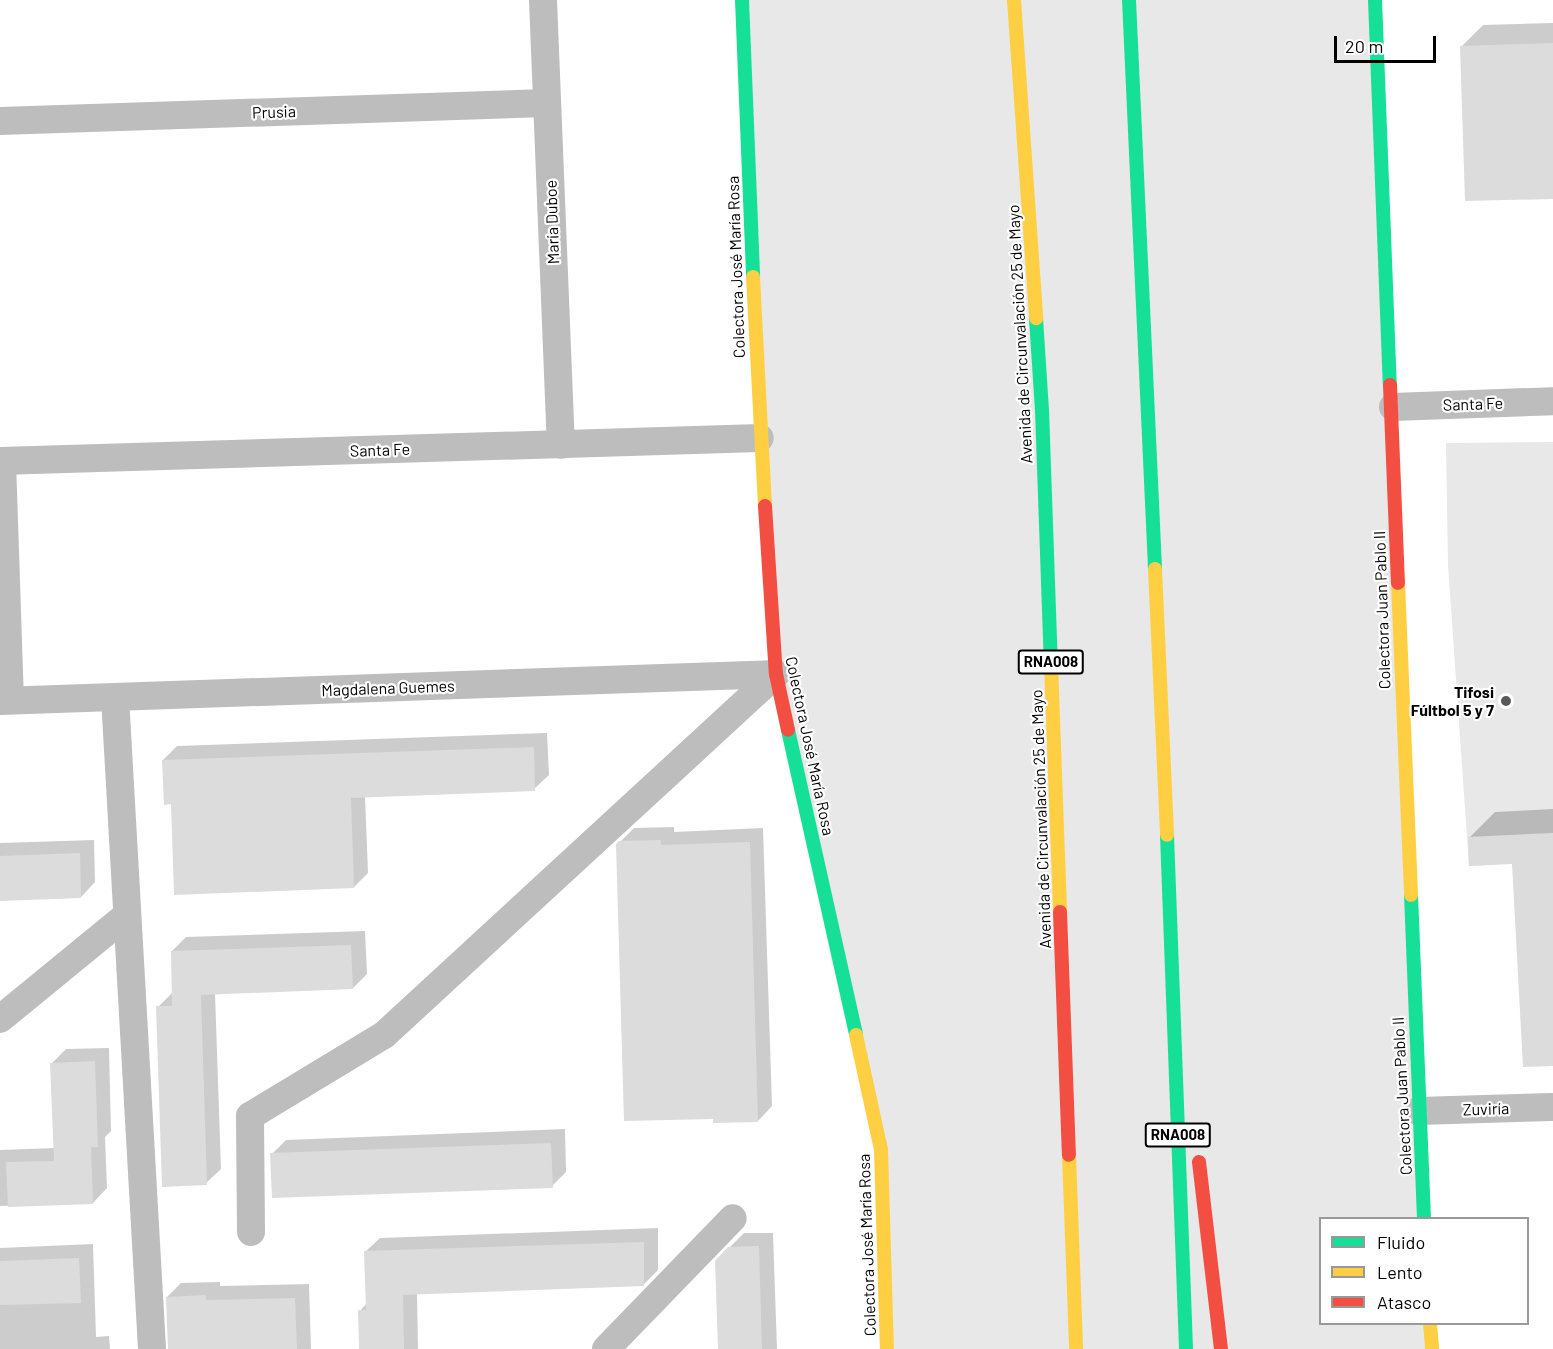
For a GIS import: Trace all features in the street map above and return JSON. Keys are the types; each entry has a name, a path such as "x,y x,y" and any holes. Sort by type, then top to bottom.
{"main road":[{"name":"Colectora José María Rosa","path":"742,0 760,438 776,674 880,1150 887,1349"},
{"name":"Avenida de Circunvalación 25 de Mayo","path":"1014,0 1042,410 1076,1324 1075,1349"},
{"name":"RNA008","path":"1129,0 1171,921 1186,1349"},
{"name":"Colectora Juan Pablo II","path":"1375,0 1424,1217"},
{"path":"1171,921 1192,1100"},
{"path":"1197,1147 1221,1349"},
{"path":"1430,1325 1432,1349"}],"street":[{"name":"María Duboe","path":"543,0 561,445"},
{"name":"Prusia","path":"0,121 547,103"},
{"name":"Santa Fe","path":"1392,407 1553,401"},
{"name":"Santa Fe","path":"1,461 760,438"},
{"path":"1,461 5,700"},
{"name":"Magdalena Guemes","path":"5,700 776,674"},
{"path":"251,1232 250,1116 384,1035 776,674"},
{"path":"115,697 152,1349"},
{"path":"0,1019 126,916"},
{"name":"Zuviría","path":"1418,1111 1553,1107"},
{"path":"606,1349 733,1218"}],"shaded area":[{"path":"742,0 1375,0 1424,1217 1319,1217 1319,1325 1430,1325 1432,1349 887,1349 881,1150 776,674"},
{"name":"Tifosi Fúltbol 5 y 7","path":"1553,442 1553,861 1469,866 1448,565 1446,443"}],"building":[{"path":"1553,43 1553,199 1465,201 1460,46"},
{"path":"534,747 535,791 351,798 354,888 174,895 171,804 164,805 162,760"},
{"path":"1553,833 1553,1066 1523,1067 1512,864 1469,866 1468,837"},
{"path":"661,840 661,845 750,842 758,1122 713,1123 713,1119 624,1121 616,844 619,841"},
{"path":"80,853 81,898 0,901 0,856"},
{"path":"351,945 353,989 201,995 207,1185 162,1187 156,1006 172,1006 171,951"},
{"path":"95,1061 98,1147 91,1147 93,1204 8,1207 6,1162 54,1161 50,1063"},
{"path":"551,1143 553,1188 272,1198 270,1153"},
{"path":"644,1242 644,1286 403,1295 404,1349 359,1349 358,1310 366,1310 364,1251"},
{"path":"759,1246 762,1349 718,1349 715,1261 728,1247"},
{"path":"79,1258 81,1303 0,1305 0,1261"},
{"path":"206,1295 206,1300 295,1298 297,1349 168,1349 166,1297"}],"traffic: fast":[{"path":"742,0 753,277"},
{"path":"1129,0 1155,569"},
{"path":"1375,0 1390,385"},
{"path":"1036,318 1042,410 1051,664"},
{"path":"788,730 856,1035"},
{"path":"1167,835 1186,1349"},
{"path":"1411,895 1424,1217"}],"traffic: slow":[{"path":"1014,0 1036,318"},
{"path":"753,277 765,506"},
{"path":"1155,569 1167,835"},
{"path":"1398,583 1411,895"},
{"path":"1051,664 1060,912"},
{"path":"856,1035 881,1150 887,1349"},
{"path":"1069,1155 1076,1349"},
{"path":"1430,1325 1432,1349"}],"traffic: jam":[{"path":"1390,385 1398,583"},
{"path":"765,506 776,674 788,730"},
{"path":"1060,912 1069,1155"},
{"path":"1199,1162 1221,1349"}],"place":[{"name":"Tifosi Fúltbol 5 y 7","path":"1506,701"}]}
